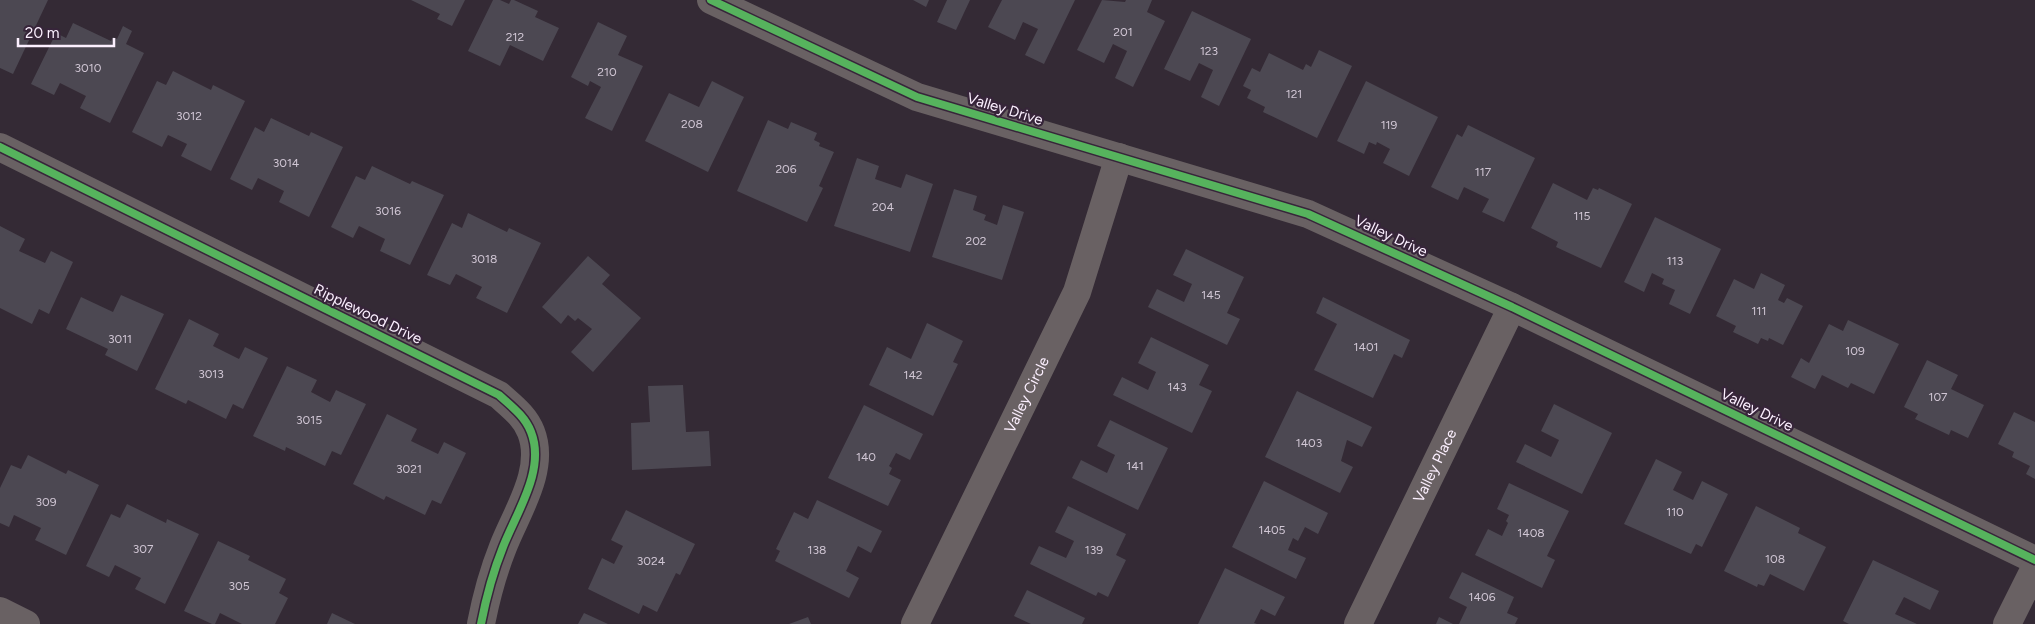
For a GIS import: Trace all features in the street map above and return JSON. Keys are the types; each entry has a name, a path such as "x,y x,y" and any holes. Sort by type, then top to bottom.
{"street":[{"name":"Valley Drive","path":"711,0 917,97 1308,214 1512,307 2035,560"},
{"name":"Ripplewood Drive","path":"0,147 499,395 521,415 531,432 536,458 532,475 502,548 481,624"},
{"name":"Valley Circle","path":"915,624 1077,292 1120,157"},
{"name":"Valley Place","path":"1358,624 1512,307"},
{"path":"2008,624 2035,568"},
{"path":"0,612 26,624"}],"building":[{"path":"0,0 48,0 13,74 0,68"},
{"path":"411,0 465,0 452,26 437,19 440,14"},
{"path":"493,0 500,0 509,4 511,0 514,0 538,11 535,17 559,28 543,61 510,45 500,66 468,51"},
{"path":"913,0 929,0 926,7"},
{"path":"947,0 970,0 956,30 937,22"},
{"path":"1002,0 1075,0 1044,64 1025,55 1038,29 1023,22 1015,40 988,27"},
{"path":"1102,0 1125,2 1126,0 1152,0 1147,12 1165,21 1133,87 1115,78 1127,51 1113,44 1104,63 1077,50"},
{"path":"1192,11 1251,39 1219,106 1201,97 1213,70 1199,63 1190,81 1164,69"},
{"path":"598,22 627,36 618,55 643,66 612,131 585,118 601,87 590,81 588,86 571,77"},
{"path":"73,23 111,41 113,37 117,39 123,26 132,31 126,44 144,53 110,123 80,108 86,96 60,83 54,95 31,84 56,33 66,38"},
{"path":"1319,50 1352,66 1317,138 1263,112 1265,107 1247,98 1251,90 1243,86 1252,68 1260,72 1269,53 1303,70 1306,64 1311,67"},
{"path":"173,71 211,90 213,85 245,101 211,171 181,156 187,144 168,135 162,147 132,132 157,81 166,85"},
{"path":"712,81 744,97 708,172 645,141 669,93 699,107"},
{"path":"1366,81 1438,117 1409,176 1383,163 1390,149 1377,142 1376,145 1369,142 1364,154 1337,141"},
{"path":"271,118 309,136 311,132 343,147 309,217 279,202 284,191 258,178 252,190 230,179 255,127 264,132"},
{"path":"768,120 788,129 791,122 817,133 814,140 820,143 819,146 834,152 819,186 823,188 807,222 737,191"},
{"path":"1468,125 1535,158 1504,222 1482,212 1489,199 1464,187 1458,200 1431,187 1457,134 1462,137"},
{"path":"857,158 879,166 875,179 901,188 906,174 933,184 910,252 834,226"},
{"path":"372,166 410,184 412,181 444,195 410,265 380,251 385,239 359,226 353,238 331,227 356,176 365,180"},
{"path":"1553,183 1587,200 1593,188 1598,190 1599,188 1632,204 1601,268 1556,247 1558,242 1531,228"},
{"path":"954,189 977,196 973,210 986,215 984,220 997,225 1003,205 1024,212 1002,280 932,257"},
{"path":"468,213 507,232 509,228 541,243 507,313 476,298 482,287 456,274 450,285 427,275 452,223 462,228"},
{"path":"1655,217 1721,249 1690,314 1669,304 1675,290 1662,284 1664,279 1652,273 1644,292 1624,282"},
{"path":"0,226 25,239 19,251 45,263 51,251 73,262 49,314 39,309 32,324 0,308"},
{"path":"1186,249 1244,277 1227,313 1240,319 1227,345 1148,307 1157,289 1184,302 1192,284 1173,275"},
{"path":"588,256 610,275 602,284 641,318 593,372 571,352 592,329 578,318 575,321 568,315 561,324 542,307"},
{"path":"1761,273 1785,285 1778,300 1784,303 1787,298 1803,306 1783,345 1769,338 1768,341 1761,338 1758,344 1733,332 1736,326 1716,316 1734,279 1754,289"},
{"path":"121,295 164,314 137,371 105,355 108,349 66,329 81,297 113,312"},
{"path":"1323,297 1410,340 1402,358 1394,354 1373,398 1314,370 1337,324 1316,313"},
{"path":"189,319 219,334 213,346 239,359 245,347 268,358 243,409 233,404 226,419 188,400 186,404 155,389"},
{"path":"1848,320 1899,344 1874,394 1851,383 1848,388 1822,375 1815,389 1791,377 1801,358 1809,363 1829,324 1843,331"},
{"path":"927,323 963,341 953,362 958,364 933,416 869,385 887,347 911,359"},
{"path":"1151,337 1209,365 1199,385 1212,391 1192,433 1113,395 1122,377 1148,390 1156,372 1138,363"},
{"path":"1927,360 1958,375 1951,389 1984,405 1968,438 1951,430 1949,435 1915,419 1918,414 1904,407"},
{"path":"287,366 317,380 311,392 330,402 336,390 366,404 341,455 332,451 325,466 286,447 285,451 253,436"},
{"path":"683,385 686,432 709,431 711,466 632,470 631,423 650,422 648,386"},
{"path":"1297,391 1372,427 1362,447 1347,440 1341,461 1353,467 1340,493 1265,457"},
{"path":"1554,404 1612,433 1582,494 1516,462 1525,444 1551,457 1559,440 1541,431"},
{"path":"864,405 923,434 910,460 896,453 889,466 892,468 889,474 901,480 888,506 828,478"},
{"path":"2014,412 2035,422 2035,479 2026,474 2030,466 2012,457 2014,452 1998,444"},
{"path":"387,414 417,429 411,441 438,454 444,442 466,453 441,504 432,500 425,515 386,496 384,500 353,484"},
{"path":"1110,420 1168,448 1138,510 1072,478 1081,460 1107,473 1115,455 1097,446"},
{"path":"28,455 66,474 68,470 99,485 66,555 35,540 41,528 14,515 9,527 0,523 0,488 11,465 21,469"},
{"path":"1656,459 1682,472 1673,490 1693,500 1702,481 1728,494 1702,547 1696,544 1691,554 1624,524"},
{"path":"1264,481 1328,513 1318,534 1305,527 1298,541 1293,538 1288,550 1306,558 1296,579 1232,547"},
{"path":"1509,483 1569,511 1547,556 1555,560 1542,588 1475,555 1488,529 1502,536 1508,523 1506,521 1509,515 1497,509"},
{"path":"817,500 882,531 871,553 858,546 846,571 859,578 849,598 775,561 780,551 776,549 794,512 808,519"},
{"path":"127,504 166,523 167,519 199,534 165,604 135,589 141,578 115,565 109,577 86,566 111,514 120,518"},
{"path":"1068,506 1126,534 1116,555 1126,560 1108,597 1098,592 1096,596 1030,564 1039,546 1066,558 1074,541 1055,532"},
{"path":"1756,506 1800,528 1798,533 1826,547 1804,591 1770,574 1764,586 1758,584 1757,587 1724,571"},
{"path":"626,510 695,544 680,575 676,573 657,612 643,605 639,614 588,589 602,558 614,564 623,546 611,540"},
{"path":"218,541 250,556 248,560 286,579 279,593 288,598 275,624 242,624 220,613 215,624 212,624 184,611"},
{"path":"1873,560 1939,591 1930,610 1904,597 1895,614 1917,624 1849,624 1843,621"},
{"path":"1225,568 1285,597 1275,616 1261,609 1254,623 1257,624 1198,624"},
{"path":"1462,572 1514,597 1507,613 1518,618 1515,624 1459,624 1467,607 1449,598"},
{"path":"1027,590 1085,618 1082,624 1031,624 1014,616"},
{"path":"332,613 355,624 327,624"},
{"path":"584,613 608,624 578,624"},
{"path":"808,617 811,624 789,624"},
{"path":"1439,617 1453,624 1436,624"}],"cycle path":[{"path":"711,0 917,97 1308,214 1512,307 2035,560"},
{"path":"0,147 499,395 517,412 531,432 535,446 535,461 528,491 496,566 481,624"}]}
